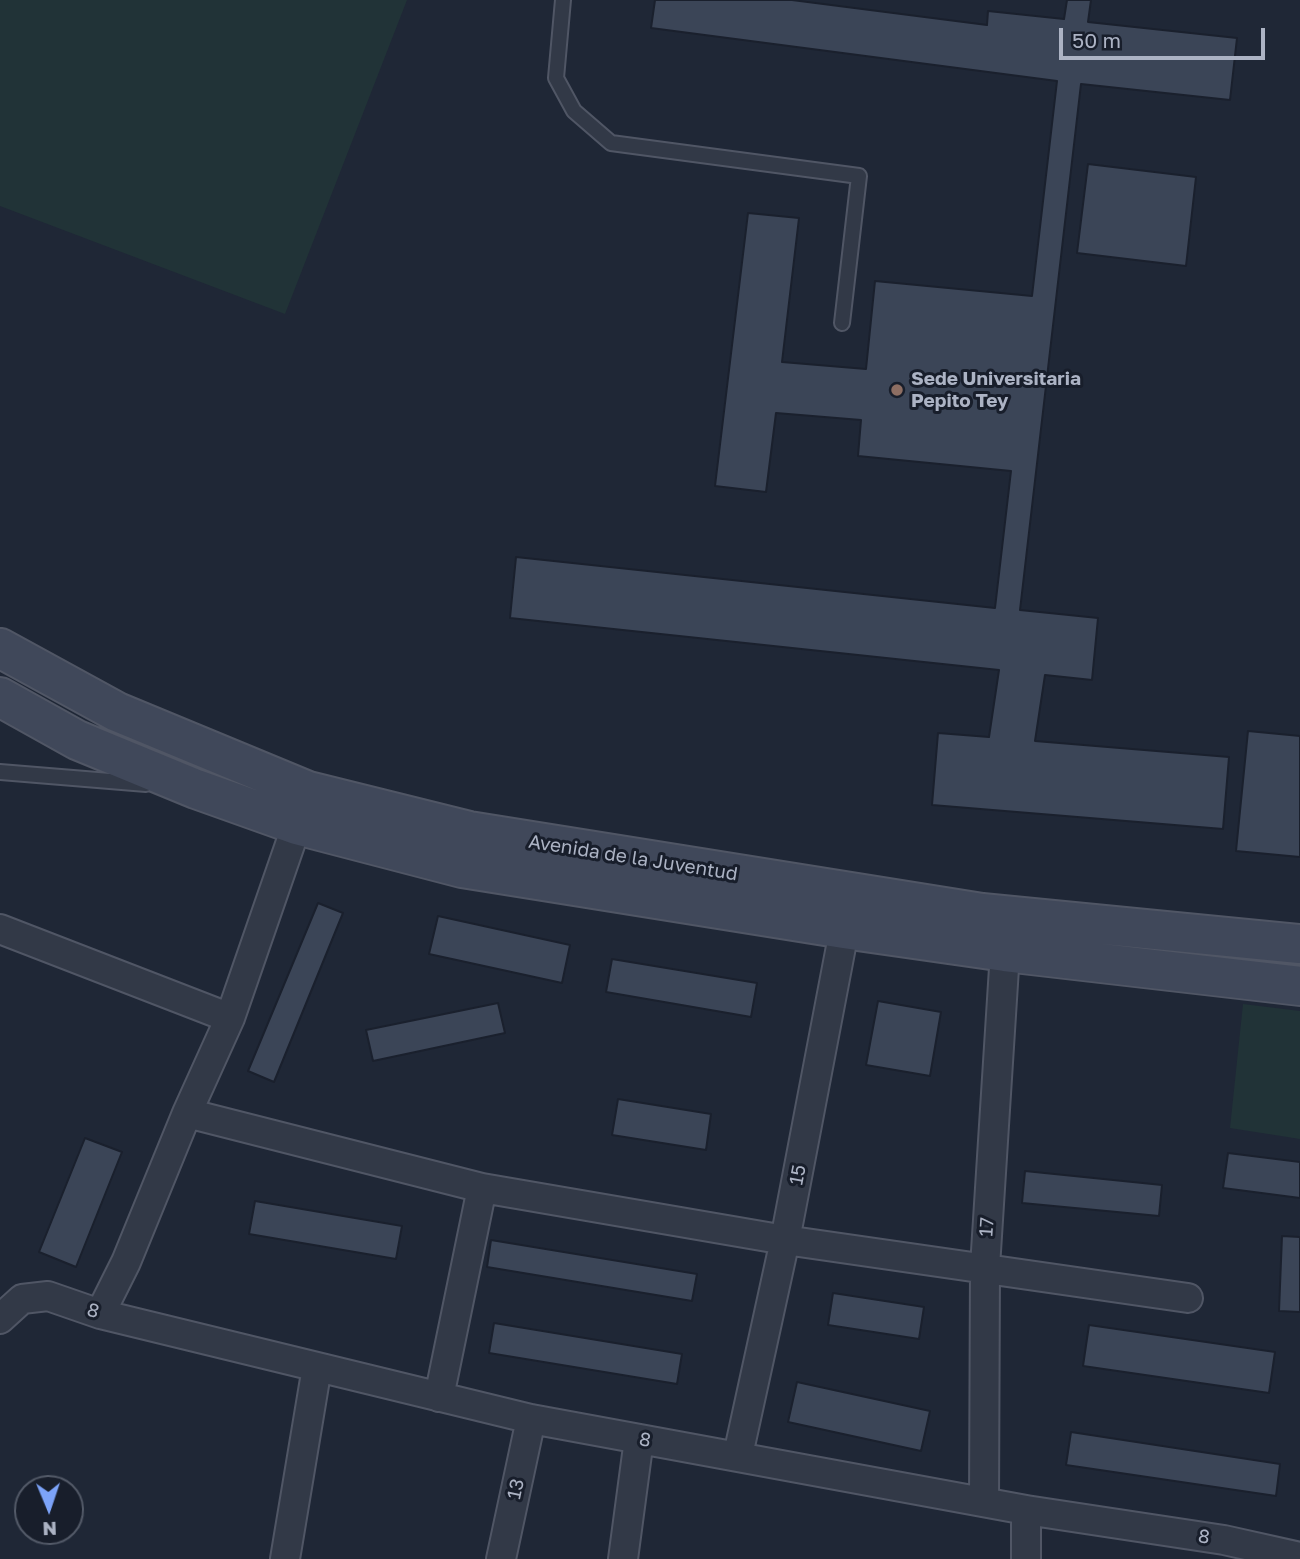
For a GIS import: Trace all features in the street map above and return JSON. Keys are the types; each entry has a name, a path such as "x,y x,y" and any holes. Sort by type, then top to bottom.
{"main road":[{"name":"Avenida de la Juventud","path":"0,648 302,808"},
{"name":"Avenida de la Juventud","path":"0,697 76,740 196,789 302,808 465,849 848,912 1005,952 1300,986"},
{"name":"Avenida de la Juventud","path":"848,912 982,913 1300,944"}],"street":[{"path":"100,1314 126,1262 187,1113 230,1018 302,808"},
{"name":"15","path":"738,1455 785,1240 848,912"},
{"path":"0,929 230,1018"},
{"name":"17","path":"984,1502 985,1267 1005,952"},
{"path":"187,1113 482,1188 785,1240 1188,1298"},
{"path":"439,1396 482,1188"},
{"name":"8","path":"1,1316 22,1299 48,1296 100,1314 531,1419 1026,1510 1224,1540 1300,1556"},
{"path":"285,1559 317,1367"},
{"name":"13","path":"501,1559 531,1419"},
{"path":"623,1559 639,1439"},
{"path":"1026,1510 1026,1559"}],"lane":[{"path":"563,0 556,78 574,111 611,143 859,176 842,323"},
{"path":"0,772 196,789"}],"shaded area":[{"path":"0,0 407,0 285,314 0,206"},
{"path":"1243,1004 1300,1011 1300,1139 1230,1128"}],"building":[{"path":"655,0 792,0 987,25 988,11 1064,19 1067,0 1091,0 1088,22 1237,38 1230,100 1081,84 1020,610 1098,618 1092,680 1045,675 1035,741 1229,757 1223,829 932,805 938,733 989,737 999,670 510,618 516,557 995,608 1011,471 858,456 861,420 776,413 766,492 715,486 748,213 799,218 782,362 866,369 875,281 1032,296 1057,81 651,28"},
{"path":"1088,164 1196,177 1186,266 1077,253"},
{"path":"1248,731 1300,736 1300,857 1236,851"},
{"path":"318,903 343,913 274,1082 248,1071"},
{"path":"438,916 570,945 562,983 429,954"},
{"path":"612,959 757,983 751,1017 606,992"},
{"path":"878,1001 941,1012 930,1076 866,1065"},
{"path":"498,1003 505,1033 373,1061 366,1030"},
{"path":"618,1099 711,1114 706,1150 612,1135"},
{"path":"85,1138 122,1152 76,1267 39,1252"},
{"path":"1228,1153 1300,1162 1300,1198 1223,1188"},
{"path":"1025,1171 1162,1185 1159,1216 1022,1203"},
{"path":"255,1201 402,1226 396,1259 249,1234"},
{"path":"1282,1236 1300,1237 1300,1312 1279,1311"},
{"path":"491,1240 697,1274 692,1301 487,1267"},
{"path":"833,1293 924,1307 919,1339 828,1325"},
{"path":"494,1323 682,1354 677,1384 489,1353"},
{"path":"1089,1325 1275,1352 1269,1393 1083,1366"},
{"path":"797,1382 930,1411 921,1451 788,1422"},
{"path":"1071,1432 1280,1464 1276,1496 1066,1465"}],"place":[{"name":"Sede Universitaria Pepito Tey","path":"897,390"}]}
